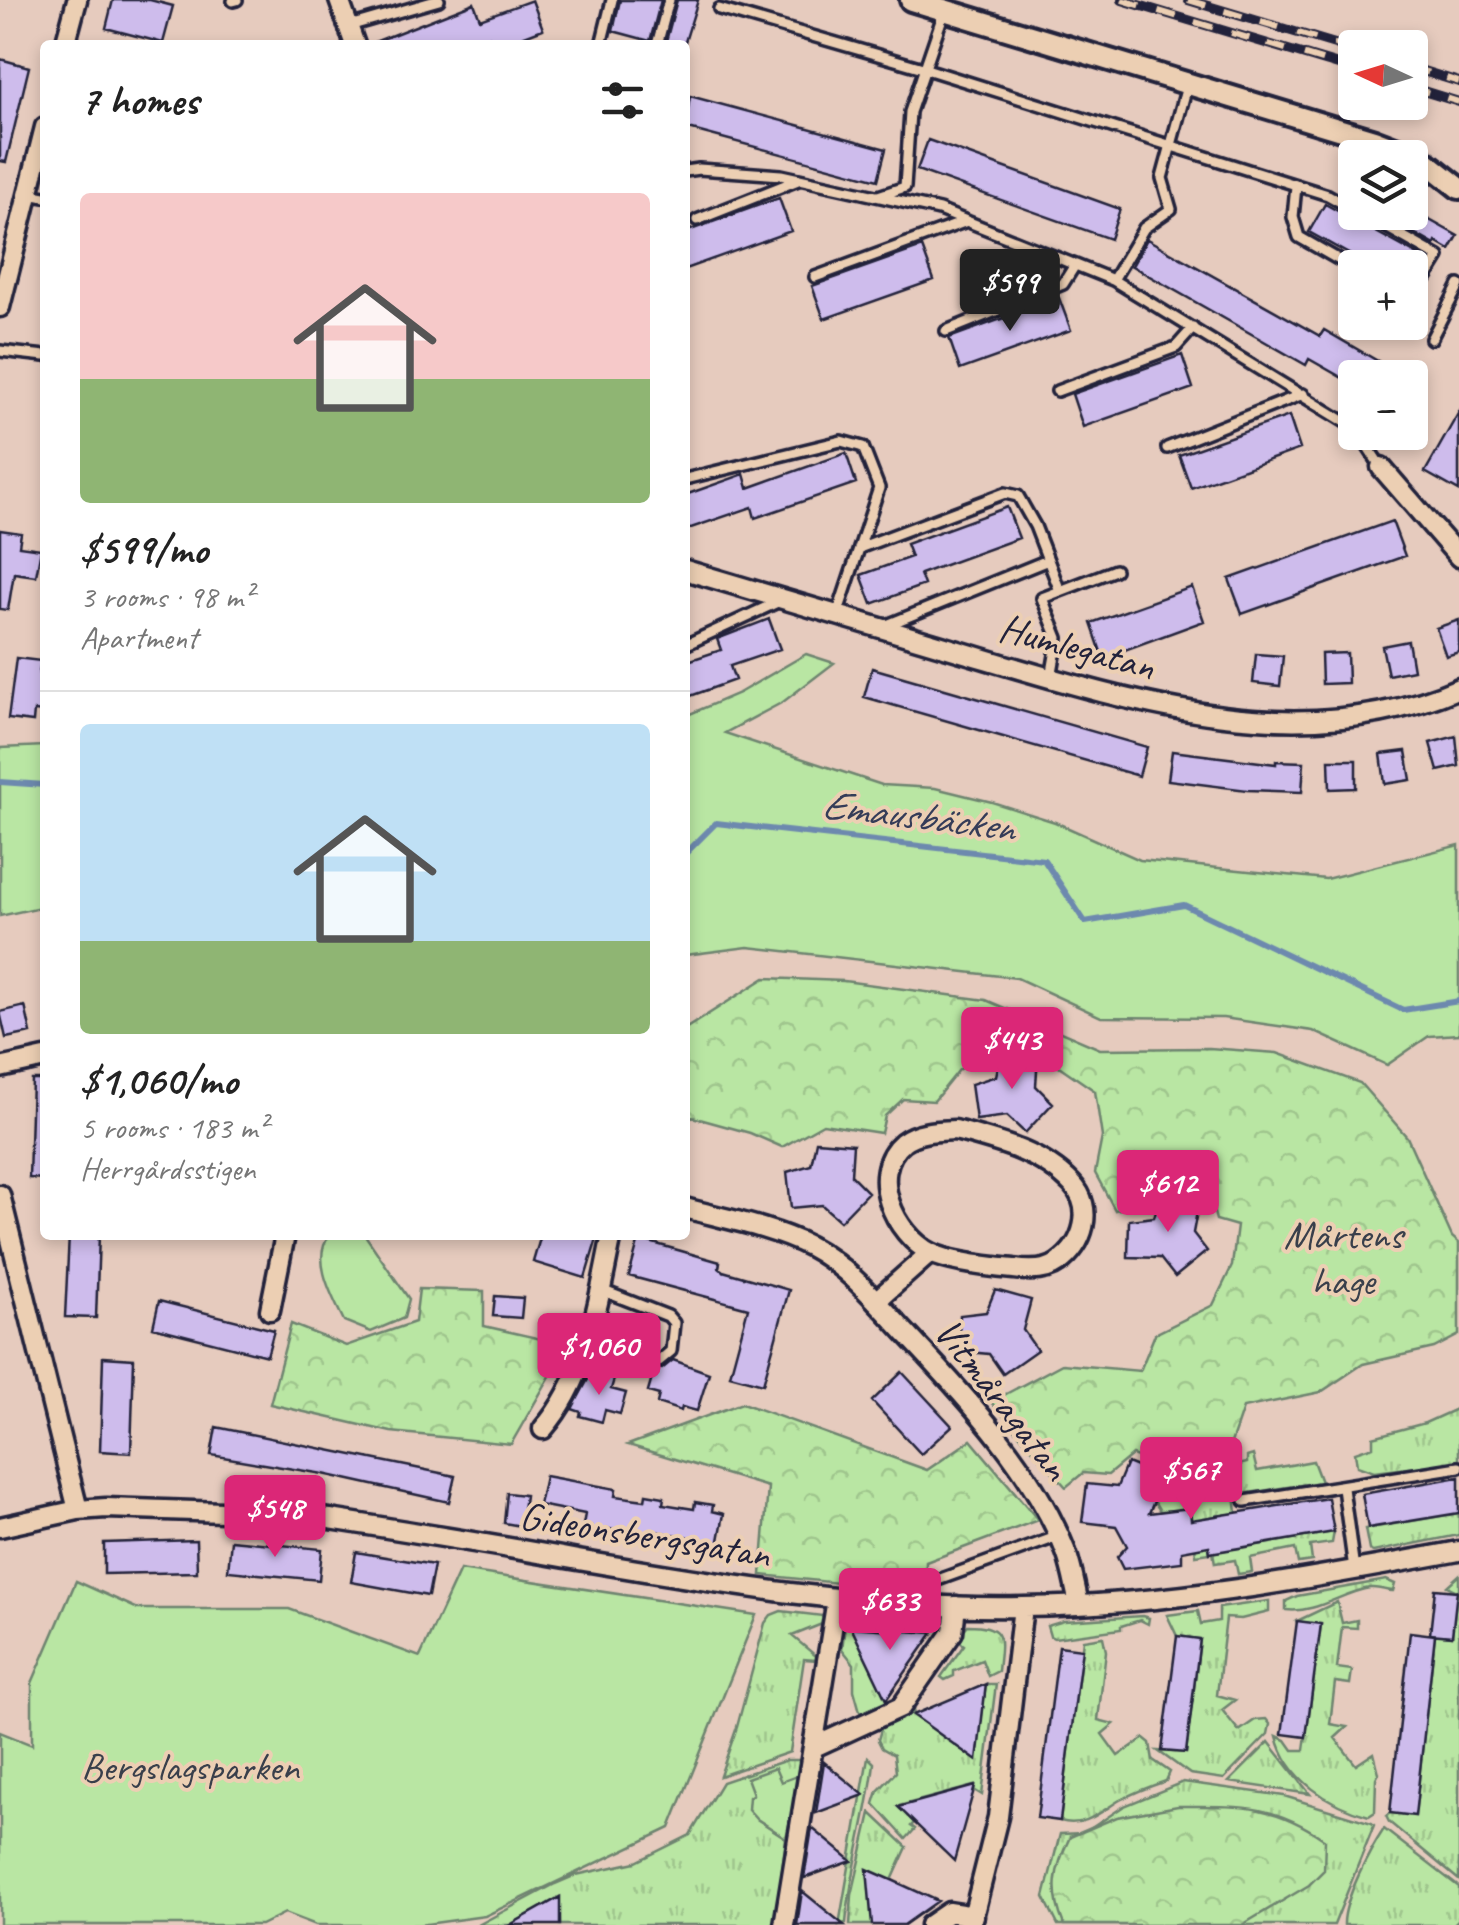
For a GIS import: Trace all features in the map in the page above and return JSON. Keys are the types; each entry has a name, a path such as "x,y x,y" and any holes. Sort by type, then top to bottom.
{"street":[{"path":"66,40 76,0"},
{"path":"339,0 354,40"},
{"path":"911,0 1407,152 1421,158 1459,188"},
{"path":"0,307 37,196 40,170"},
{"path":"1382,467 1459,556"},
{"name":"Humlegatan","path":"690,571 1107,696 1184,711 1250,718 1350,717 1459,688"},
{"path":"0,1068 40,1059"},
{"name":"Vitmåragatan","path":"955,1130 1000,1142 1048,1163 1083,1196 1084,1228 1074,1248 1048,1268 1002,1268 930,1252 889,1207 886,1190 893,1155 903,1142 926,1132 955,1130"},
{"path":"0,1196 78,1510"},
{"name":"Vitmåragatan","path":"690,1209 809,1246 831,1260 876,1301 980,1414 1025,1474 1068,1556 1079,1604"},
{"path":"270,1310 284,1240"},
{"path":"543,1429 581,1364 611,1240"},
{"name":"Vitmåragatan","path":"876,1301 930,1252"},
{"name":"Gideonsbergsgatan","path":"0,1527 78,1510 158,1509 330,1518 704,1582 837,1599 1023,1608 1155,1601 1354,1572 1459,1552"},
{"path":"784,1925 837,1599"},
{"path":"814,1748 902,1706 953,1632 956,1606"},
{"path":"930,1925 948,1912 973,1920 998,1816 1023,1608"}],"lane":[{"path":"349,26 439,0"},
{"path":"602,40 612,0"},
{"path":"659,40 669,0"},
{"path":"719,9 923,68 1338,201"},
{"path":"878,196 906,187 910,112 945,10"},
{"path":"1113,280 1144,228 1170,209 1162,178 1187,83"},
{"path":"690,172 716,170 801,179 939,210 1113,280 1338,417"},
{"path":"697,220 801,179"},
{"path":"1296,186 1293,216 1299,237 1338,259"},
{"path":"816,277 967,221"},
{"path":"1392,230 1439,256 1428,274"},
{"path":"946,331 1063,284 1075,265"},
{"path":"1431,339 1459,285"},
{"path":"1057,391 1176,347 1193,328"},
{"path":"0,351 40,355"},
{"path":"1168,448 1303,394"},
{"path":"690,479 840,441 863,447 879,488 837,615"},
{"path":"1371,450 1382,467"},
{"path":"859,548 1005,493 1018,496 1060,591"},
{"path":"880,628 1048,560"},
{"path":"1051,678 1058,638 1042,598 1115,570"},
{"path":"690,643 784,599"},
{"path":"601,1290 668,1316 674,1322 670,1351 660,1361 638,1356"},
{"path":"1245,1501 1459,1468"},
{"path":"1344,1488 1354,1572"},
{"path":"931,1606 935,1581 1059,1536"}],"green space":[{"path":"806,654 834,663 783,702 725,733 882,785 935,788 992,802 1055,822 1140,860 1326,879 1459,845 1459,1034 1429,1036 1387,1065 1313,1031 1223,1018 1101,1017 1017,978 748,947 690,954 690,714 739,693"},
{"path":"40,746 40,907 0,916 0,748"},
{"name":"Mårtens hage","path":"765,978 844,981 986,1000 1100,1049 1209,1048 1277,1053 1360,1083 1407,1137 1452,1237 1459,1243 1459,1335 1434,1348 1363,1364 1321,1392 1243,1408 1231,1443 1175,1470 1132,1455 1108,1475 1083,1473 1066,1487 991,1402 1062,1364 1140,1371 1155,1334 1213,1305 1232,1266 1237,1226 1216,1220 1208,1190 1155,1176 1143,1204 1115,1210 1095,1173 1102,1137 1095,1091 1035,1044 1003,1038 959,1070 934,1101 903,1099 885,1116 881,1133 823,1124 782,1147 750,1133 690,1116 690,1026"},
{"path":"327,1240 368,1240 409,1299 404,1318 371,1332 344,1321 329,1290 323,1266"},
{"path":"419,1289 484,1291 484,1326 568,1345 511,1444 391,1432 270,1404 291,1324 346,1346 415,1322"},
{"path":"742,1403 927,1470 971,1440 1038,1520 926,1562 925,1592 761,1575 768,1487 628,1445"},
{"path":"1459,1403 1459,1462 1374,1472 1357,1466 1355,1452 1373,1446 1373,1437 1425,1423 1456,1409"},
{"path":"1223,1447 1229,1467 1247,1463 1247,1457 1253,1455 1257,1471 1313,1461 1321,1482 1235,1495 1237,1513 1205,1518 1210,1553 1196,1555 1190,1509 1160,1511 1154,1501 1164,1478 1184,1483 1186,1465"},
{"path":"1459,1513 1459,1535 1369,1550 1365,1529"},
{"path":"1334,1532 1332,1543 1310,1546 1312,1561 1298,1563 1295,1549 1250,1558 1252,1572 1238,1574 1235,1560 1215,1563 1213,1552"},
{"name":"Bergslagsparken","path":"460,1570 756,1615 670,1828 485,1916 419,1925 316,1925 285,1913 261,1925 0,1925 0,1732 32,1745 32,1683 76,1581 138,1609 289,1609 420,1657"},
{"path":"1459,1575 1459,1880 1386,1816 1415,1815 1435,1634 1452,1636 1457,1591 1447,1586"},
{"path":"1386,1580 1395,1584 1393,1591 1370,1588 1308,1609 1286,1610 1286,1601 1297,1596"},
{"path":"1269,1601 1269,1612 1241,1619 1226,1618 1217,1695 1235,1700 1222,1710 1239,1731 1255,1720 1266,1719 1270,1724 1268,1734 1224,1779 1190,1774 1158,1751 1186,1753 1200,1639 1177,1636 1167,1615 1198,1611 1201,1624 1219,1621 1219,1608"},
{"path":"1337,1602 1342,1623 1357,1620 1357,1628 1342,1627 1337,1668 1352,1670 1350,1684 1335,1682 1330,1724 1347,1727 1335,1738 1356,1765 1374,1753 1379,1773 1375,1812 1369,1816 1325,1798 1300,1778 1277,1736 1293,1750 1304,1750 1321,1625 1297,1621"},
{"path":"781,1611 823,1616 822,1624 792,1636 816,1660 804,1659 790,1752 720,1776 765,1623"},
{"path":"852,1617 851,1627 887,1700 884,1706 861,1715 854,1690 854,1664 842,1649 846,1618"},
{"path":"1149,1618 1148,1624 1140,1620 1121,1629 1054,1638 1047,1626 1064,1621"},
{"path":"968,1625 990,1628 999,1636 998,1671 988,1676 982,1660 954,1671 954,1676 945,1680 941,1677 964,1645 956,1639"},
{"path":"1103,1637 1106,1651 1098,1720 1114,1724 1102,1734 1118,1756 1144,1738 1150,1743 1153,1760 1170,1772 1166,1781 1126,1797 1092,1818 1069,1823 1060,1821 1083,1640"},
{"path":"986,1684 996,1684 982,1795 974,1786 899,1806 914,1823 911,1826 915,1829 906,1839 874,1804 878,1791 896,1772 894,1755 882,1748 878,1740 883,1722 913,1710 914,1715 976,1760"},
{"path":"1269,1742 1310,1794 1229,1782"},
{"path":"868,1757 874,1763 871,1783 846,1923 839,1925"},
{"path":"787,1760 802,1760 800,1775 754,1795 757,1819 786,1838 775,1925 560,1925 559,1897 510,1925 478,1925 576,1875 636,1862 690,1835 722,1782"},
{"path":"775,1768 781,1782 800,1775 786,1838 748,1809 753,1794 747,1778"},
{"path":"1183,1782 1284,1796 1372,1823 1334,1925 1058,1925 1044,1897 1060,1834 1084,1833 1124,1806"},
{"path":"1178,1806 1237,1807 1289,1819 1325,1840 1324,1870 1309,1885 1242,1925 1064,1925 1056,1881 1070,1837 1117,1817"},
{"path":"871,1813 907,1847 872,1925 850,1925 852,1895"},
{"path":"1384,1829 1459,1887 1459,1919 1453,1925 1344,1925 1353,1890"}],"building":[{"path":"113,0 150,0 173,6 164,40 106,28"},
{"path":"532,0 543,29 514,40 489,37 380,40 474,3 480,19"},
{"path":"620,0 661,0 650,40 613,31"},
{"path":"677,0 698,0 686,40 666,40"},
{"path":"0,59 29,67 6,162 0,161"},
{"path":"690,96 886,149 878,180 690,129"},
{"path":"928,140 1120,209 1110,239 917,170"},
{"path":"779,198 791,231 690,267 690,230"},
{"path":"1325,204 1338,211 1338,230 1372,230 1409,250 1342,250 1309,232"},
{"path":"1428,219 1458,236 1450,250 1436,242 1435,245 1409,230 1428,230"},
{"path":"1147,239 1320,336 1324,330 1376,360 1338,360 1338,375 1309,359 1306,365 1132,266"},
{"path":"922,247 934,280 824,319 812,286"},
{"path":"1059,298 1071,330 960,370 949,338"},
{"path":"1182,355 1193,388 1083,427 1072,394"},
{"path":"1459,412 1459,491 1425,472"},
{"path":"1289,416 1300,449 1191,488 1179,455"},
{"path":"846,453 856,483 755,518 752,507 690,528 690,493 744,474 748,488"},
{"path":"1007,507 1019,538 920,574 924,585 872,604 861,575 911,557 906,544"},
{"path":"1392,521 1405,556 1242,614 1229,579"},
{"path":"0,530 21,533 19,546 40,549 40,554 36,576 14,573 8,610 0,609"},
{"path":"1192,587 1204,621 1103,658 1091,623"},
{"path":"769,619 780,649 730,666 735,680 690,696 690,660 721,650 717,639"},
{"path":"1459,620 1459,652 1446,656 1436,628"},
{"path":"1408,641 1413,670 1388,675 1382,646"},
{"path":"1347,653 1348,683 1322,684 1321,654"},
{"path":"1256,654 1283,656 1280,686 1253,683"},
{"path":"16,658 40,661 40,712 34,711 33,722 8,719"},
{"path":"872,668 1147,747 1139,776 864,697"},
{"path":"1456,736 1459,766 1438,771 1430,743"},
{"path":"1172,751 1276,764 1304,762 1302,792 1168,780"},
{"path":"1406,751 1411,780 1385,784 1381,754"},
{"path":"1329,760 1356,760 1356,788 1330,789"},
{"path":"25,1006 31,1033 6,1038 0,1012"},
{"path":"1001,1053 1038,1055 1036,1086 1053,1103 1025,1133 1007,1116 976,1120 971,1084 996,1076"},
{"path":"32,1080 40,1080 40,1179 29,1178"},
{"path":"816,1141 853,1144 851,1175 868,1192 840,1221 822,1205 791,1208 787,1172 811,1165"},
{"path":"1162,1194 1199,1201 1193,1233 1207,1251 1175,1277 1160,1258 1128,1257 1129,1220 1154,1217"},
{"path":"69,1240 99,1240 96,1318 65,1317"},
{"path":"540,1240 596,1240 585,1278 533,1262"},
{"path":"639,1240 643,1240 720,1262 723,1271 789,1290 763,1384 730,1375 748,1308 629,1276"},
{"path":"995,1290 1031,1300 1023,1330 1037,1350 1003,1374 989,1354 958,1351 960,1315 986,1312"},
{"path":"495,1296 523,1298 521,1318 493,1316"},
{"path":"159,1301 274,1330 267,1356 153,1327"},
{"path":"103,1357 134,1359 131,1453 100,1451"},
{"path":"673,1360 709,1373 697,1411 682,1407 681,1411 657,1403 659,1395 648,1392 655,1368 662,1369"},
{"path":"592,1372 614,1379 611,1389 626,1393 620,1414 605,1410 602,1422 580,1416 581,1412 572,1409"},
{"path":"902,1372 952,1426 921,1454 872,1401"},
{"path":"216,1427 455,1476 449,1502 323,1474 211,1455"},
{"path":"1127,1463 1164,1478 1149,1513 1190,1508 1191,1520 1328,1498 1334,1532 1210,1553 1209,1546 1182,1551 1182,1562 1123,1569 1117,1557 1127,1546 1116,1526 1082,1522 1087,1484 1117,1487"},
{"path":"545,1476 616,1489 615,1496 645,1500 646,1494 664,1497 663,1504 694,1509 695,1502 713,1505 712,1511 724,1514 717,1551 688,1546 689,1537 659,1532 658,1540 609,1529 591,1530 591,1526 583,1525 585,1514 539,1505"},
{"path":"1459,1477 1459,1513 1368,1528 1362,1494"},
{"path":"507,1493 525,1495 521,1526 504,1523"},
{"path":"196,1540 197,1572 104,1574 104,1543"},
{"path":"231,1540 322,1549 319,1580 228,1571"},
{"path":"356,1552 434,1565 428,1596 351,1582"},
{"path":"1435,1589 1457,1591 1452,1636 1430,1634"},
{"path":"1297,1621 1321,1624 1306,1737 1282,1734"},
{"path":"851,1627 933,1633 886,1700"},
{"path":"1410,1632 1435,1635 1415,1816 1390,1813"},
{"path":"1177,1636 1200,1639 1186,1753 1162,1751"},
{"path":"1059,1646 1082,1649 1060,1821 1037,1818"},
{"path":"986,1684 977,1761 913,1715"},
{"path":"824,1762 864,1795 816,1813"},
{"path":"975,1786 954,1861 898,1807"},
{"path":"812,1828 823,1837 852,1861 804,1878"},
{"path":"867,1869 938,1901 904,1925 872,1925"},
{"path":"802,1891 844,1925 797,1925"},
{"path":"560,1897 560,1925 510,1925"}],"waterway":[{"name":"Emausbäcken","path":"0,782 40,785"},
{"name":"Emausbäcken","path":"690,849 716,823 1044,860 1085,922 1184,905 1403,1010 1459,1001"}],"railway":[{"path":"1122,0 1338,65"},
{"path":"1188,0 1338,45"},
{"path":"1428,73 1459,82"},
{"path":"1428,93 1459,102"}]}
